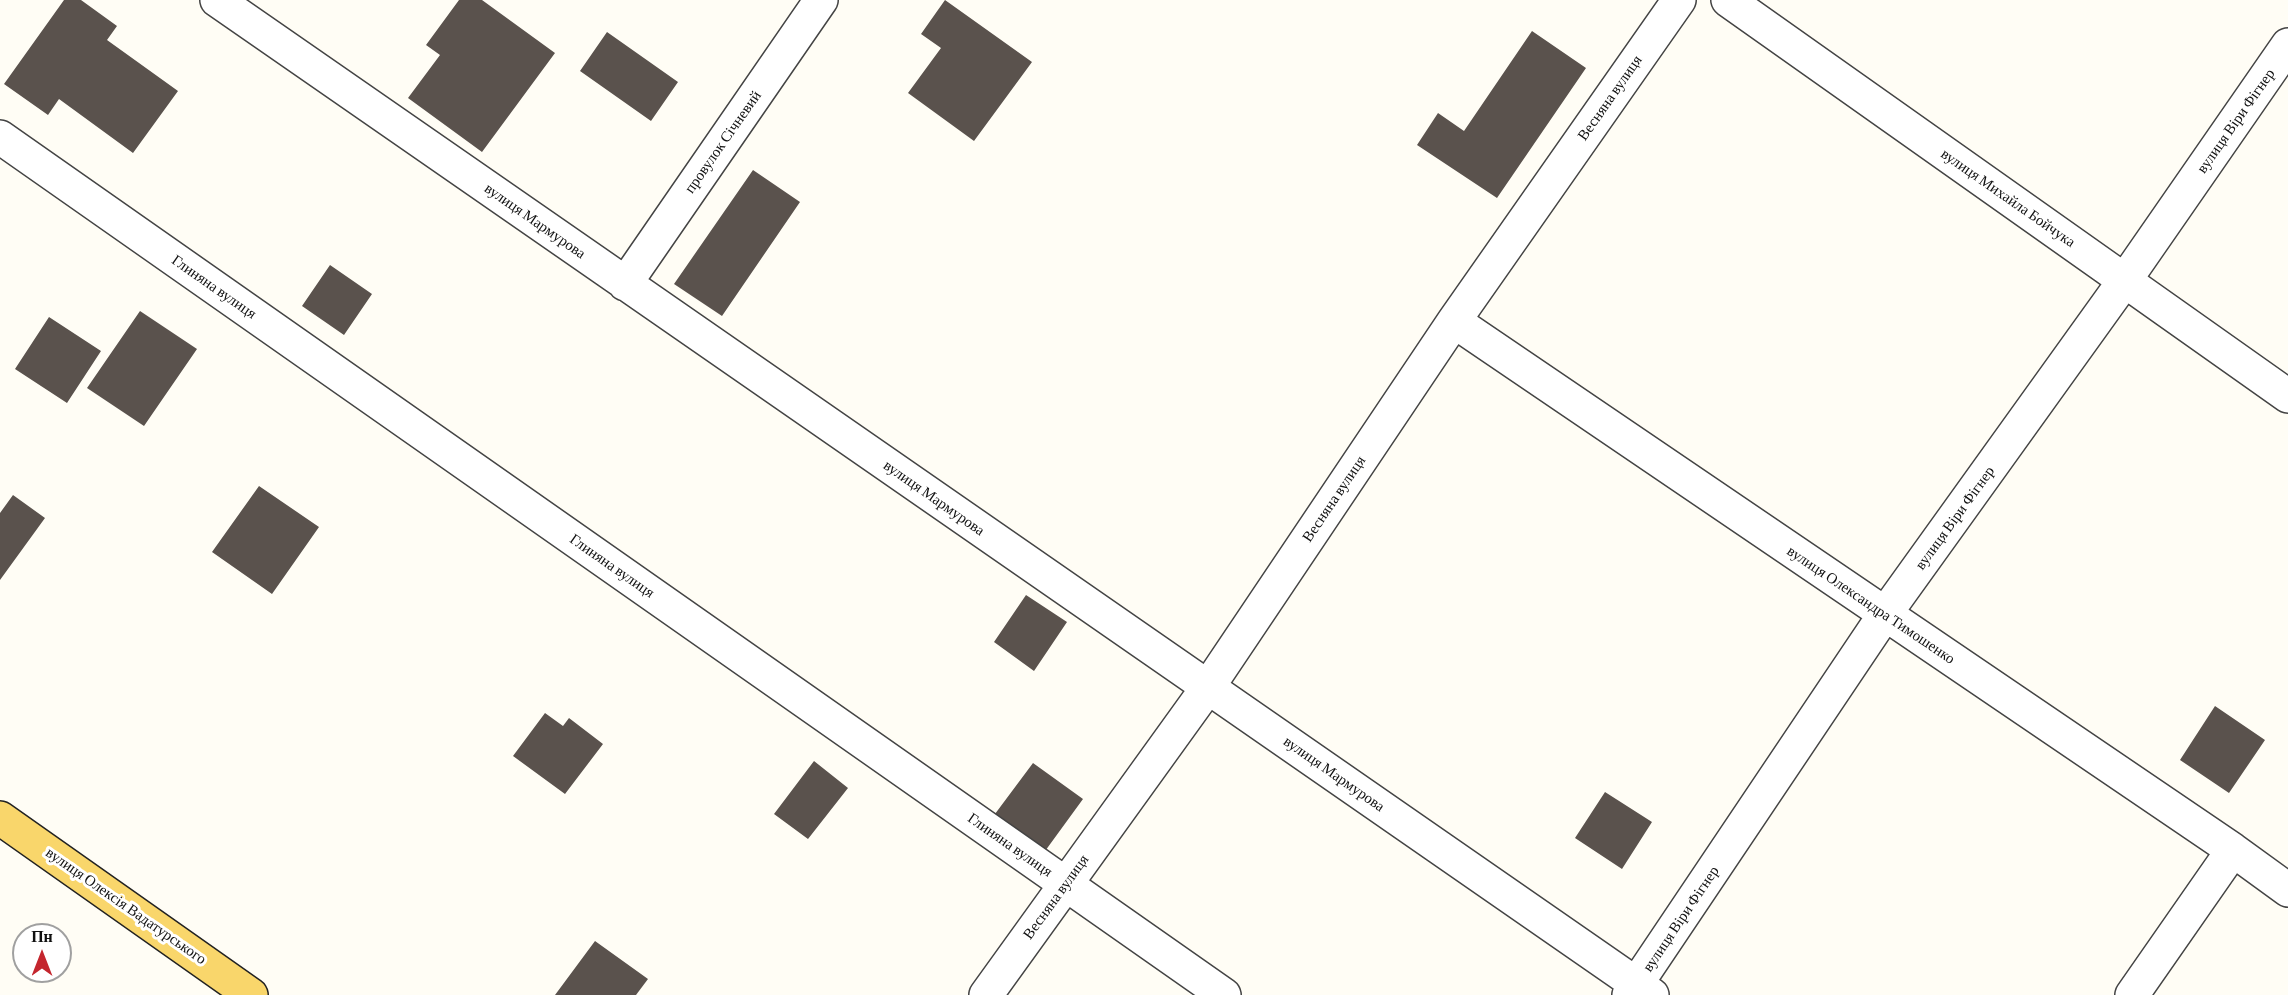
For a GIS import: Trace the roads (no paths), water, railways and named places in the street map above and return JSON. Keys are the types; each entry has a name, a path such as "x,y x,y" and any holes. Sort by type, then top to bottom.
{"main road":[{"name":"вулиця Олексія Вадатурського","path":"0,818 235,990"}],"street":[{"name":"вулиця Мармурова","path":"217,0 1208,687 1639,991"},
{"name":"провулок Січневий","path":"625,284 821,0"},
{"name":"Весняна вулиця","path":"986,995 1208,687 1454,321 1679,0"},
{"name":"вулиця Михайла Бойчука","path":"1728,0 2288,396"},
{"name":"вулиця Віри Фігнер","path":"1639,991 1885,614 2125,280 2288,45"},
{"name":"Глиняна вулиця","path":"0,137 1224,995"},
{"name":"вулиця Олександра Тимошенко","path":"1454,321 2233,850 2288,890"},
{"path":"2132,995 2233,850"}]}
